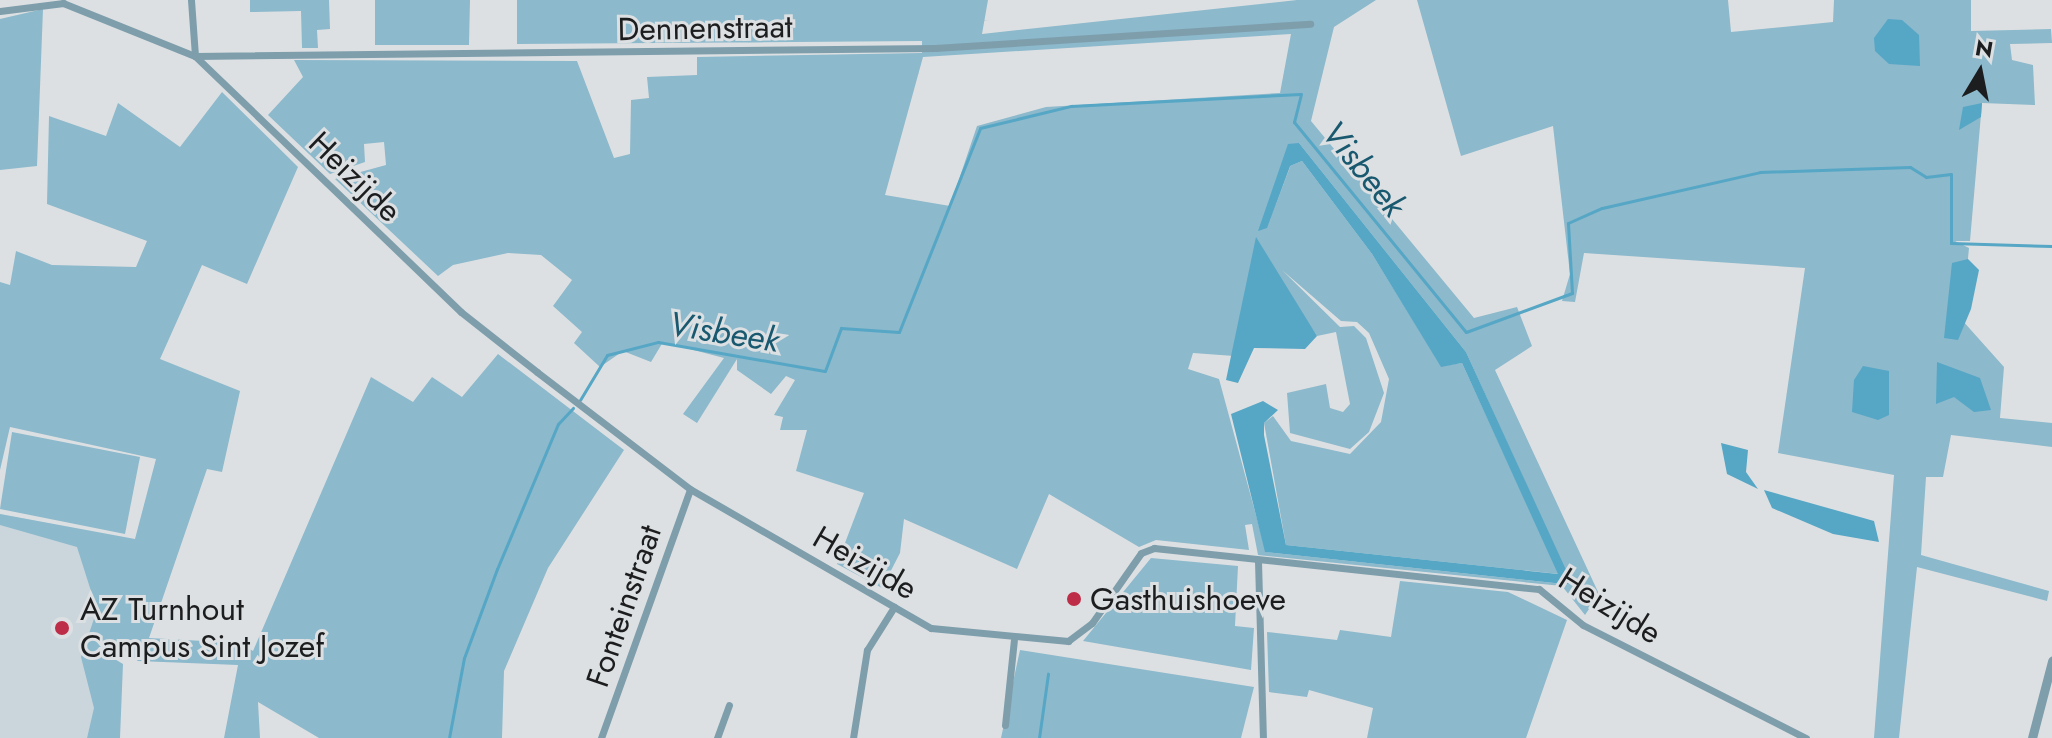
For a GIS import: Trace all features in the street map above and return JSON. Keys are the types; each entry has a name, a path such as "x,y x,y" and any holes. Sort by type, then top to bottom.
{"street":[{"path":"191,0 195,56"},
{"name":"Heizijde","path":"0,11 63,3 195,56 461,312 690,489 894,607 950,633 1054,643 1080,635 1141,553 1154,548 1545,590 1583,625 1806,738"},
{"name":"Dennenstraat","path":"195,56 935,48 1310,24"},
{"name":"Fonteinstraat","path":"601,738 690,489"},
{"path":"1258,561 1263,738"},
{"path":"853,738 867,650 894,607"},
{"path":"1005,725 1014,640"},
{"path":"2032,738 2052,661"},
{"path":"717,738 729,705"}],"shaded area":[{"path":"250,0 329,0 330,29 317,30 318,48 302,48 301,11 250,12"},
{"path":"375,0 470,0 469,45 375,45"},
{"path":"517,0 988,0 982,34 1297,0 1376,0 1334,27 1311,121 1474,318 1517,307 1532,346 1495,370 1599,594 1585,615 1562,586 1258,555 1252,524 1245,525 1249,550 1156,540 1139,547 1049,494 1017,569 904,519 900,553 882,588 837,564 864,493 796,471 807,430 780,430 783,417 774,415 795,380 786,376 771,394 737,370 737,359 697,423 683,414 724,358 663,342 651,362 623,351 600,367 574,343 582,332 553,306 572,280 541,255 508,253 453,265 438,276 335,179 386,165 384,142 364,144 365,162 330,174 268,115 303,77 294,60 577,61 614,158 630,154 631,100 649,98 647,77 697,75 697,57 922,53 922,41 517,44","holes":["1291,34 1280,93 1046,107 977,126 950,206 885,195 923,57","1299,143 1466,352 1572,585 1266,552 1219,379 1188,369 1193,353 1234,356 1264,257 1317,336 1336,332 1350,404 1343,412 1330,408 1326,384 1287,393 1290,433 1350,449 1369,432 1384,393 1366,338 1354,326 1340,327 1282,270 1341,321 1357,322 1369,333 1389,379 1381,422 1350,454 1291,441 1273,416 1264,423 1286,545 1559,574 1462,363 1441,366 1372,254 1302,161 1290,166"]},
{"path":"1417,0 1728,0 1731,32 1833,22 1834,0 1971,0 1971,31 2051,29 2052,43 2010,44 2012,60 2033,65 2035,105 1982,103 1970,241 1955,241 1969,248 1962,320 2004,367 2000,418 2052,423 2052,447 1951,435 1943,477 1926,477 1921,555 2049,591 2047,601 1917,567 1899,738 1874,738 1894,475 1778,453 1805,268 1584,253 1575,302 1562,301 1570,274 1553,126 1461,156"},
{"path":"43,9 37,166 0,170 0,19"},
{"path":"1888,19 1902,20 1919,35 1920,66 1889,64 1875,51 1874,38"},
{"path":"222,92 298,167 247,284 202,265 160,359 240,391 222,472 207,469 149,638 240,643 253,651 371,377 413,402 432,377 462,397 498,354 624,450 548,568 504,671 502,738 319,738 258,702 260,738 224,738 238,665 138,661 118,646 108,655 123,664 120,738 87,738 94,708 81,657 97,610 77,547 0,525 0,514 135,539 156,459 10,427 0,470 0,282 10,285 16,251 52,265 136,267 147,241 47,204 49,116 106,136 118,103 180,147"},
{"path":"1982,103 1981,117 1959,130 1963,107"},
{"path":"1299,143 1466,352 1573,585 1265,552 1231,414 1263,401 1278,410 1264,423 1264,435 1286,545 1558,574 1462,363 1441,367 1372,254 1302,161 1290,166 1267,228 1258,231 1288,144"},
{"path":"1256,237 1317,336 1305,349 1254,348 1238,383 1226,380"},
{"path":"1968,259 1979,270 1971,309 1958,340 1944,338 1952,263"},
{"path":"1937,362 1980,378 1991,410 1974,412 1954,397 1936,404"},
{"path":"1863,366 1889,371 1889,415 1878,420 1852,412 1854,380"},
{"path":"12,432 140,457 125,534 0,509"},
{"path":"1721,443 1748,450 1746,472 1758,489 1727,474"},
{"path":"1764,490 1874,521 1879,542 1833,534 1772,508"},
{"name":"AZ Turnhout Campus Sint Jozef","path":"0,514 103,534 118,646 108,655 87,738 0,738"},
{"path":"1151,558 1238,566 1235,626 1254,628 1251,670 1083,641"},
{"path":"1400,581 1508,592 1567,620 1526,738 1367,738 1373,708 1309,690 1307,697 1269,692 1267,632 1337,640 1340,630 1391,637"},
{"path":"1020,650 1254,687 1241,738 1001,738"}],"waterway":[{"name":"Visbeek","path":"580,400 607,355 658,342 825,371 841,328 899,332 980,128 1071,106 1301,94 1294,122 1466,332 1572,293 1568,223 1602,208 1760,172 1910,167 1926,177 1951,174 1951,243 2052,246"},
{"name":"Visbeek","path":"449,738 464,658 497,569 558,424 573,408"},
{"path":"1039,738 1048,674"}],"place":[{"name":"Gasthuishoeve","path":"1074,599"},
{"name":"AZ Turnhout Campus Sint Jozef","path":"62,628"}]}
